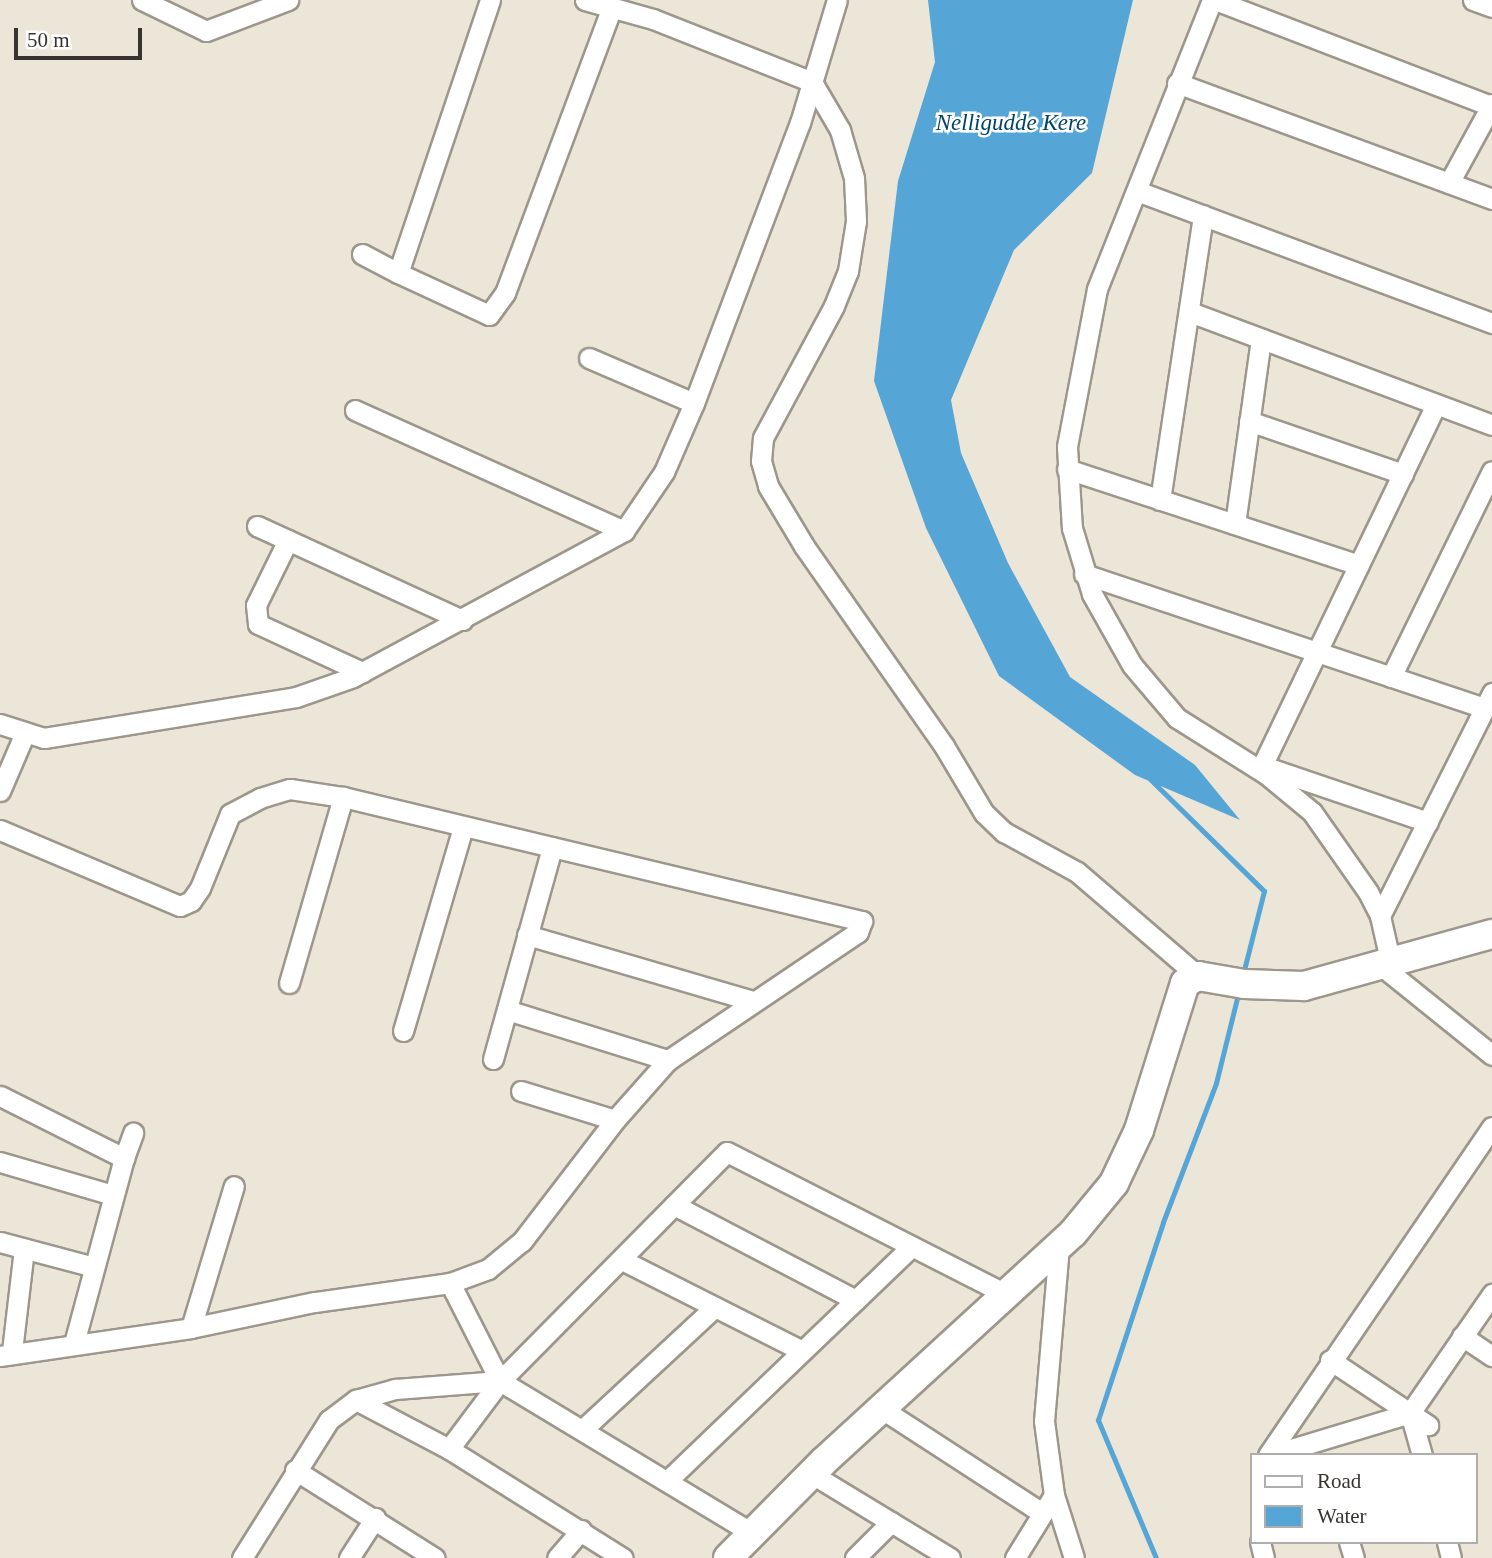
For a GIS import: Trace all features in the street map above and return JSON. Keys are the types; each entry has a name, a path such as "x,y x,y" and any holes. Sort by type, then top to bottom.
{"street":[{"path":"142,0 206,31 288,0"},
{"path":"398,273 490,0"},
{"path":"585,0 744,53 811,82 840,130 854,178 856,221 848,271 834,306 763,438 761,461 768,486 804,546 944,746 985,813 1004,832 1077,872 1198,976 1244,984 1304,986 1387,966 1492,934"},
{"path":"0,724 24,734 44,738 296,697 362,672 624,531 664,472 694,403 800,123 836,0"},
{"path":"1449,183 1492,105 1213,0 1177,83 1097,289 1074,398 1067,469 1072,528 1084,574 1107,624 1153,694 1177,718 1235,757 1266,774 1312,812 1380,916 1387,966 1492,1055"},
{"path":"1473,0 1492,7"},
{"path":"362,254 479,313 495,311 612,7"},
{"path":"1177,83 1492,199"},
{"path":"1137,191 1492,323"},
{"path":"1160,500 1203,215"},
{"path":"1190,312 1492,425"},
{"path":"1235,524 1261,339"},
{"path":"589,358 694,403"},
{"path":"1262,766 1436,405"},
{"path":"355,410 624,531"},
{"path":"1249,421 1403,474"},
{"path":"1067,469 1359,565"},
{"path":"1391,677 1492,471"},
{"path":"257,526 462,620"},
{"path":"288,540 256,605 258,624 362,672"},
{"path":"1084,574 1391,677 1488,701 1380,916"},
{"path":"0,791 24,734"},
{"path":"1235,757 1428,822"},
{"path":"0,830 180,906 191,901 200,888 230,814 260,797 290,789 343,797 862,921 858,932 668,1060 615,1120 522,1241 488,1269 450,1283 314,1302 191,1328 6,1354 24,1250"},
{"path":"289,984 343,797"},
{"path":"403,1031 463,827"},
{"path":"493,1059 552,847"},
{"path":"527,935 752,1001"},
{"path":"728,1558 811,1474 1059,1246 1114,1183 1139,1130 1178,994 1185,983 1198,976"},
{"path":"507,1010 668,1060"},
{"path":"521,1091 615,1120"},
{"path":"0,1096 124,1158"},
{"path":"1271,1453 1331,1360 1492,1128"},
{"path":"74,1343 113,1195 133,1133"},
{"path":"449,1449 500,1381 727,1152 1008,1295"},
{"path":"0,1162 113,1195"},
{"path":"191,1328 234,1186"},
{"path":"674,1205 856,1300"},
{"path":"0,1242 94,1267"},
{"path":"667,1482 912,1246"},
{"path":"1059,1246 1044,1421 1054,1495 1074,1558"},
{"path":"622,1260 802,1351"},
{"path":"450,1283 500,1381 754,1534"},
{"path":"1284,1453 1319,1448 1410,1413 1492,1294"},
{"path":"582,1430 715,1307"},
{"path":"1462,1336 1492,1356"},
{"path":"1331,1360 1428,1425"},
{"path":"242,1558 329,1420 356,1400 396,1389 500,1381"},
{"path":"356,1400 449,1449 623,1558"},
{"path":"882,1409 1042,1513"},
{"path":"1410,1413 1421,1453"},
{"path":"295,1470 435,1558"},
{"path":"811,1474 950,1558"},
{"path":"1015,1558 1054,1495"},
{"path":"349,1558 375,1518"},
{"path":"855,1558 891,1522"},
{"path":"557,1558 581,1530"}],"water":[{"name":"Nelligudde Kere","path":"928,0 1133,0 1092,173 1014,250 951,400 961,453 1008,563 1070,677 1195,765 1240,820 1135,775 999,676 926,528 874,381 898,181 935,62"}],"waterway":[{"path":"1150,779 1264,891 1243,974"},
{"path":"1156,1558 1098,1420 1163,1222 1216,1083 1239,990"}]}
